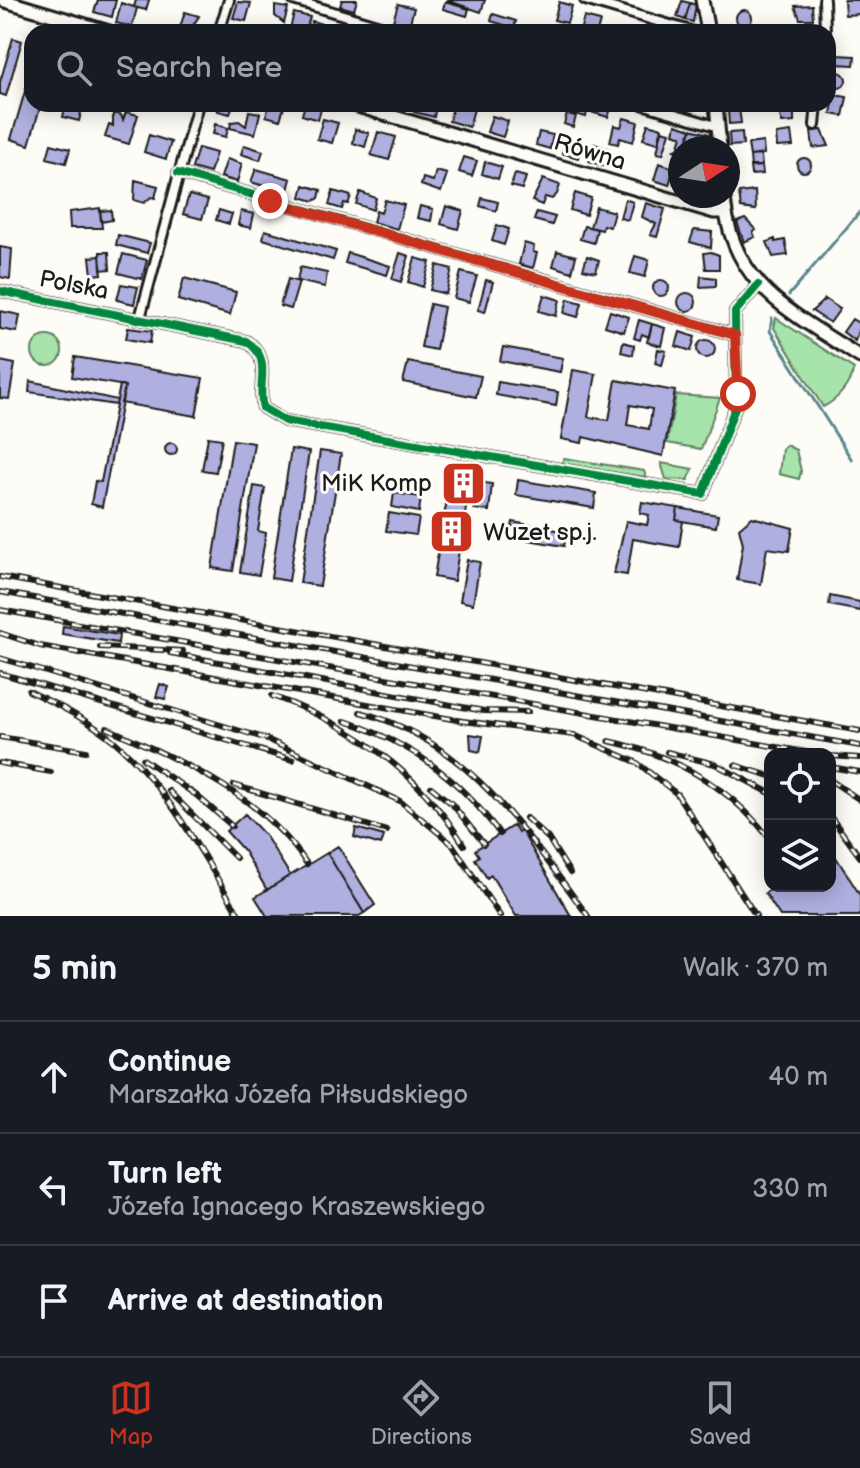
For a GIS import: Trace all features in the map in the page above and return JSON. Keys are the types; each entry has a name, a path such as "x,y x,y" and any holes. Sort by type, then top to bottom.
{"street":[{"path":"2,0 82,24"},
{"path":"222,24 229,0"},
{"path":"293,0 373,24"},
{"path":"585,0 667,24"},
{"path":"702,0 706,24"},
{"path":"824,0 825,24"},
{"path":"140,318 196,112"},
{"name":"Równa","path":"378,112 714,212 725,212"},
{"path":"669,112 719,127"},
{"path":"717,112 719,136"},
{"path":"815,125 816,112"},
{"path":"178,173 735,335 735,312 758,285"},
{"path":"725,208 735,249 758,285 777,303 860,357"},
{"name":"Polska","path":"0,291 246,341 256,348 264,366 263,408 285,421 703,494 736,405 735,335"}],"green space":[{"path":"776,318 854,369 843,391 823,407 774,328"},
{"path":"47,336 53,337 61,345 61,357 53,365 47,366 41,365 33,357 32,351 33,345 41,337"},
{"path":"676,395 720,398 701,449 667,443"},
{"path":"786,445 796,450 801,471 799,479 779,474 782,449"},
{"path":"564,458 644,471 646,477 571,467 561,464"},
{"path":"661,463 693,469 688,480 666,479"}],"building":[{"path":"98,0 116,0 112,17 94,12"},
{"path":"136,0 149,0 146,10 134,7"},
{"path":"342,0 357,0 354,10 340,6"},
{"path":"446,0 485,0 481,12"},
{"path":"844,0 860,0 860,14 845,15"},
{"path":"682,1 690,3 685,20 677,17"},
{"path":"238,2 251,3 246,21 233,18"},
{"path":"445,2 469,9 467,16 443,9"},
{"path":"559,2 572,6 567,23 554,20"},
{"path":"121,3 137,8 133,24 116,23"},
{"path":"690,3 696,5 693,22 685,20"},
{"path":"398,4 414,8 410,24 393,21"},
{"path":"812,5 813,19 800,19 795,6"},
{"path":"275,6 288,8 284,23 275,16"},
{"path":"741,10 747,10 752,15 750,24 738,24 736,21 736,15"},
{"path":"185,12 199,16 194,24 181,24"},
{"path":"294,13 310,17 308,24 291,24"},
{"path":"493,14 516,21 515,24 501,24 491,21"},
{"path":"584,17 600,21 599,24 582,24"},
{"path":"13,38 22,41 6,96 0,94 0,82"},
{"path":"836,55 855,56 854,65 836,64"},
{"path":"836,73 845,77 844,86 836,87"},
{"path":"24,95 24,112 39,112 29,145 11,139"},
{"path":"836,95 847,97 843,116 831,114 836,112"},
{"path":"64,112 81,112 79,121 63,117"},
{"path":"126,112 138,115 129,144 105,137 109,125 113,126 113,113 121,115 123,120"},
{"path":"249,112 260,113 255,134 230,128 231,122 239,121 246,126"},
{"path":"267,112 282,112 280,120 266,116"},
{"path":"303,112 320,112 318,120 302,115"},
{"path":"414,112 435,112 434,117"},
{"path":"452,112 473,112 469,127 449,121"},
{"path":"590,112 610,112 608,117"},
{"path":"728,112 740,112 741,123 729,124"},
{"path":"779,112 794,112 794,122 782,123"},
{"path":"567,114 576,116 573,127 564,124"},
{"path":"492,116 508,121 503,137 487,132"},
{"path":"624,118 638,122 633,142 620,138 618,144 610,142 614,125 621,127"},
{"path":"323,119 338,123 332,143 317,139"},
{"path":"215,124 228,128 226,137 213,134"},
{"path":"648,124 662,128 658,143 643,139"},
{"path":"676,124 691,129 689,136 674,133"},
{"path":"355,129 369,133 365,147 353,143"},
{"path":"691,129 710,136 689,136"},
{"path":"662,130 670,132 663,154 657,153"},
{"path":"822,130 829,146 813,148 811,131"},
{"path":"378,132 396,137 389,160 371,155"},
{"path":"539,132 553,135 550,149 536,145"},
{"path":"742,132 743,145 740,145 740,136 729,136 729,133"},
{"path":"791,132 793,146 777,147 776,134"},
{"path":"149,135 171,142 166,159 144,152"},
{"path":"567,138 583,143 578,158 562,153"},
{"path":"763,142 764,154 750,156 748,144"},
{"path":"51,144 70,149 66,163 47,158"},
{"path":"594,144 609,149 603,166 589,161"},
{"path":"244,145 263,151 260,160 241,154"},
{"path":"198,148 216,153 210,173 192,168"},
{"path":"761,155 762,166 751,167 750,156"},
{"path":"464,157 477,161 472,176 459,172"},
{"path":"804,158 811,165 804,172 797,165"},
{"path":"227,159 242,164 237,182 221,177"},
{"path":"485,162 502,167 498,179 482,174"},
{"path":"659,163 668,166 668,185 654,180"},
{"path":"750,166 762,166 763,174 751,175"},
{"path":"256,169 291,179 287,193 251,182"},
{"path":"436,171 447,174 441,192 421,185 423,178 433,181"},
{"path":"515,174 526,177 522,189 511,186"},
{"path":"543,179 560,185 557,194 552,199 545,197 542,205 532,201"},
{"path":"135,180 158,186 155,198 151,197 144,203 134,200"},
{"path":"304,185 321,190 319,198 314,201 301,197"},
{"path":"333,191 351,196 342,209 329,205"},
{"path":"755,191 756,210 741,208 740,193"},
{"path":"360,192 376,198 373,210 356,204"},
{"path":"575,193 591,198 586,215 570,210"},
{"path":"189,195 208,200 202,219 183,214"},
{"path":"482,198 498,202 496,211 480,206"},
{"path":"625,199 633,202 628,220 620,218"},
{"path":"385,200 404,205 397,229 373,222 376,211 381,213"},
{"path":"646,203 665,209 657,237 650,235 656,224 642,217"},
{"path":"420,206 433,209 431,221 417,218"},
{"path":"446,206 463,211 458,229 441,224"},
{"path":"596,207 614,212 610,227 603,225 602,230 590,227"},
{"path":"100,208 102,228 70,228 69,212"},
{"path":"111,210 112,220 101,222 100,211"},
{"path":"219,210 232,214 229,224 216,220"},
{"path":"241,211 254,214 251,228 238,225"},
{"path":"537,212 555,217 552,225 534,220"},
{"path":"745,219 756,230 753,232 755,237 744,242 737,222"},
{"path":"497,225 509,229 504,245 492,241"},
{"path":"584,226 597,229 594,243 580,239"},
{"path":"265,230 336,251 333,260 263,239"},
{"path":"694,230 712,232 711,248 690,242"},
{"path":"118,235 150,243 147,253 116,245"},
{"path":"775,239 775,242 785,240 788,255 773,257 767,242"},
{"path":"524,243 534,246 533,252 537,253 533,268 519,264"},
{"path":"0,247 12,249 10,279 0,277"},
{"path":"557,251 576,256 572,272 553,266"},
{"path":"100,252 109,252 110,269 101,270"},
{"path":"348,253 390,266 387,275 345,263"},
{"path":"400,253 409,256 401,282 392,279"},
{"path":"704,253 719,255 719,269 706,269"},
{"path":"123,254 147,260 142,279 118,273"},
{"path":"100,256 102,274 92,275 90,257"},
{"path":"587,256 599,260 596,272 583,269"},
{"path":"635,256 649,260 645,277 630,273"},
{"path":"415,258 430,262 423,287 408,282"},
{"path":"437,265 452,269 446,294 430,290"},
{"path":"300,267 327,273 325,287 297,281"},
{"path":"461,272 477,276 469,302 454,298"},
{"path":"701,276 716,278 716,286 700,287"},
{"path":"184,278 236,292 230,315 178,300"},
{"path":"288,279 299,282 291,309 280,306"},
{"path":"486,280 493,282 485,312 478,310"},
{"path":"661,280 667,282 667,294 661,296 655,294 653,288 655,282"},
{"path":"121,284 138,287 134,304 117,300"},
{"path":"683,293 691,293 696,302 694,309 683,311 678,306 678,298"},
{"path":"544,295 560,300 556,316 539,311"},
{"path":"568,299 582,303 578,317 564,313"},
{"path":"825,299 840,309 830,323 812,311"},
{"path":"430,304 444,307 436,350 421,347"},
{"path":"0,311 20,315 17,332 0,329"},
{"path":"610,311 629,317 624,332 605,326"},
{"path":"852,319 860,324 855,341 843,332"},
{"path":"639,320 652,324 649,337 642,334 640,340 634,338"},
{"path":"652,324 665,328 661,346 647,342"},
{"path":"128,328 152,331 150,343 126,339"},
{"path":"680,332 695,337 691,351 676,346"},
{"path":"706,340 715,349 706,358 697,349"},
{"path":"623,342 634,345 633,355 621,352"},
{"path":"503,347 563,358 560,372 500,361"},
{"path":"658,349 666,351 662,365 655,363"},
{"path":"75,357 203,378 196,416 121,403 125,386 72,377"},
{"path":"0,361 15,364 9,399 0,398"},
{"path":"408,362 481,376 476,397 403,382"},
{"path":"573,370 596,374 588,417 609,420 616,380 675,391 663,456 583,437 582,443 561,439","holes":["630,405 652,409 649,429 627,425"]},
{"path":"30,381 117,400 116,405 29,392"},
{"path":"498,382 558,392 556,406 496,395"},
{"path":"120,385 125,386 102,507 91,504 95,481 101,482"},
{"path":"208,437 222,439 216,472 202,470"},
{"path":"233,440 254,443 233,571 212,568"},
{"path":"171,443 177,449 171,455 165,449"},
{"path":"291,449 309,452 289,581 271,578"},
{"path":"320,451 341,454 320,586 300,583"},
{"name":"MiK Komp","path":"459,472 471,473 467,495 456,493"},
{"path":"518,480 596,493 594,508 516,495"},
{"path":"478,482 492,484 489,511 474,509"},
{"path":"254,486 265,488 258,531 266,533 259,575 240,572"},
{"path":"394,493 421,497 419,512 392,507"},
{"name":"Wuzet sp.j.","path":"447,499 467,502 454,581 434,577"},
{"path":"642,502 678,508 676,520 683,521 679,547 633,539 627,575 614,573 626,521 647,525 649,515 640,513"},
{"path":"678,508 718,515 716,527 676,520"},
{"path":"389,513 419,518 416,535 386,531"},
{"path":"752,517 793,528 789,551 767,548 761,584 737,580 743,544 739,528"},
{"path":"513,522 567,532 564,546 510,537"},
{"path":"467,560 480,562 473,604 460,601"},
{"path":"830,596 860,602 860,611 829,605"},
{"path":"63,626 119,635 118,643 62,634"},
{"path":"160,684 169,687 165,699 156,697"},
{"path":"470,734 483,736 480,752 471,750"},
{"path":"245,814 265,835 290,875 267,890 244,851 226,831"},
{"path":"514,825 518,832 521,830 571,916 516,916 491,875 487,878 475,859 479,856 475,850"},
{"path":"356,828 384,836 381,845 354,837"},
{"path":"338,846 375,905 364,913 327,853"},
{"path":"327,853 364,913 359,916 267,916 255,897"},
{"path":"836,857 860,895 860,916 780,916 765,893 836,892"}],"waterway":[{"path":"789,295 860,212"},
{"path":"772,318 770,331 852,460"}],"railway":[{"path":"0,577 860,731"},
{"path":"0,592 860,746"},
{"path":"0,610 783,748"},
{"path":"0,633 40,646 463,721 574,735 636,762 677,794 756,916"},
{"path":"100,647 183,651"},
{"path":"170,653 484,711 528,712"},
{"path":"0,658 264,738 400,801 452,844 500,916"},
{"path":"0,673 293,760"},
{"path":"29,691 94,726 134,760 183,823 240,916"},
{"path":"272,696 329,721 381,754 426,795 464,845"},
{"path":"360,712 398,725 432,744 463,767 517,822 588,916"},
{"path":"345,721 391,740 432,765 468,796 500,834"},
{"path":"107,728 218,782 267,818 307,864"},
{"path":"0,737 86,751"},
{"path":"609,741 656,755 698,775 737,803 764,832"},
{"path":"667,752 715,764 764,790"},
{"path":"836,756 860,758"},
{"path":"143,759 196,795 232,826"},
{"path":"0,763 51,772"},
{"path":"735,765 764,774"},
{"path":"836,768 860,772"},
{"path":"836,784 860,800"},
{"path":"234,785 387,831"},
{"path":"431,787 452,804 484,844"},
{"path":"169,791 236,858"},
{"path":"526,818 548,838 570,873"},
{"path":"833,820 860,857"}],"cycle path":[{"path":"178,173 735,335"},
{"path":"0,291 246,341 262,363 263,408 285,421 703,494 736,405 735,312 758,285"}],"place":[{"name":"MiK Komp","path":"463,483"},
{"name":"Wuzet sp.j.","path":"452,532"}],"route":[{"path":"270,201 735,335 738,394"}]}
